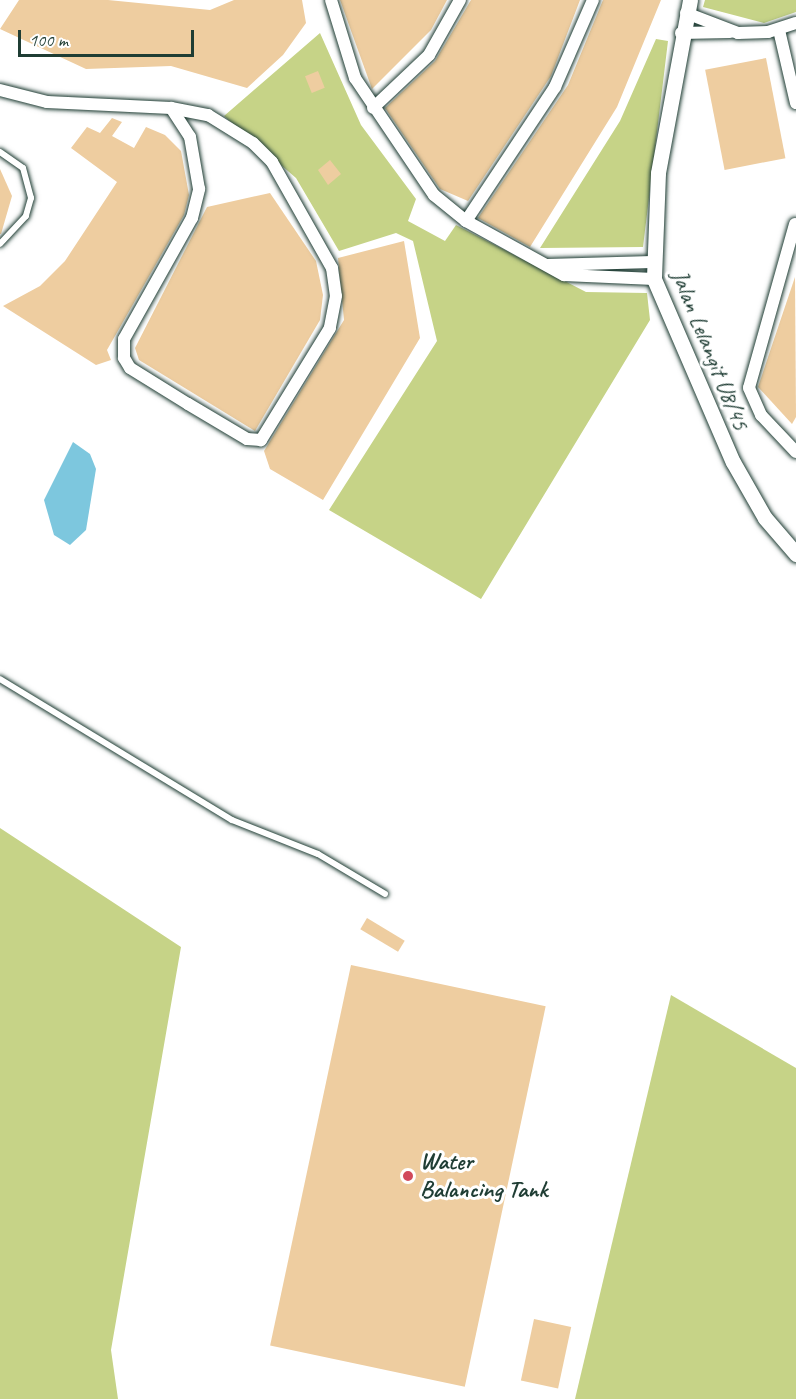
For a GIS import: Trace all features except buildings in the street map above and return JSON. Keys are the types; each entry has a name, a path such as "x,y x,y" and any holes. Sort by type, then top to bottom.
{"street":[{"path":"331,0 350,66 373,108 429,190 466,221 547,265 581,278 654,279"},
{"path":"373,108 429,55 460,0"},
{"path":"466,221 555,87 594,0"},
{"path":"688,6 731,32"},
{"name":"Jalan Lelangit U8/45","path":"688,6 681,33 658,173 652,262 654,279 733,462 765,518 796,554"},
{"path":"681,33 779,30 796,23"},
{"path":"779,30 796,103"},
{"path":"0,90 47,102 171,108 208,115 259,149 324,247 332,268 336,297 330,328 261,440 247,439 188,404 130,368 124,358 124,339 192,218 199,189 190,137 171,108"},
{"path":"795,224 748,388 761,415 796,452"},
{"path":"547,265 652,262"}],"lane":[{"path":"0,152 23,168 31,198 26,216 0,244"},
{"path":"0,679 232,820 318,854 385,894"}],"green space":[{"path":"705,0 796,0 796,12 764,23 703,7"},
{"path":"320,33 361,125 416,199 408,221 445,241 456,225 586,292 647,293 650,320 481,599 329,510 437,341 413,241 396,233 339,251 296,178 224,116"},
{"path":"656,39 668,41 643,247 540,248 620,121"},
{"path":"0,828 181,947 111,1350 118,1399 0,1399"},
{"path":"671,995 796,1068 796,1399 575,1399"}],"water":[{"path":"73,442 90,454 96,469 86,530 70,545 54,535 44,500"}],"place":[{"name":"Water Balancing Tank","path":"408,1176"}]}
